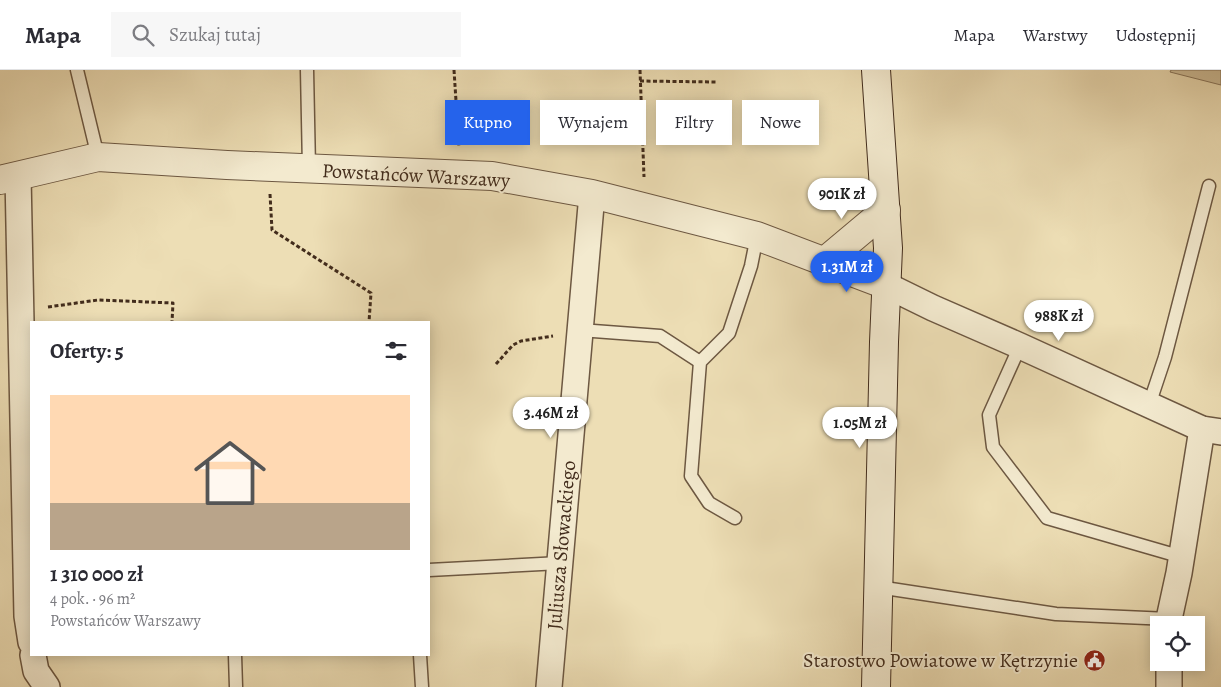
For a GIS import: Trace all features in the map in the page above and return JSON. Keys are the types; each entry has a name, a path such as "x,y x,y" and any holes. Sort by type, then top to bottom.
{"street":[{"path":"876,70 888,248 876,687"},
{"name":"Powstańców Warszawy","path":"9,178 98,157 227,165 492,176 592,194 757,236 886,285 1149,405 1212,430"},
{"path":"9,178 20,311 27,616 30,636"},
{"name":"Juliusza Słowackiego","path":"549,687 592,194"},
{"path":"824,262 886,210"},
{"path":"1170,616 1212,430"},
{"path":"33,656 36,671 47,687"},
{"path":"1169,671 1169,687"}],"lane":[{"path":"77,70 98,157"},
{"path":"306,70 309,168"},
{"path":"1149,405 1165,357 1209,186"},
{"path":"735,518 709,502 691,476 700,362 729,333 751,266 757,236"},
{"path":"580,330 660,336 700,362"},
{"path":"1020,346 989,415 993,447 1047,518 1182,557"},
{"path":"430,570 560,563"},
{"path":"878,587 1056,614 1150,621"},
{"path":"235,656 236,687"},
{"path":"420,656 422,687"}],"path":[{"path":"454,70 459,153"},
{"path":"640,70 644,180"},
{"path":"640,81 718,82"},
{"path":"270,191 272,230 371,293 369,321"},
{"path":"20,311 98,300 173,303 172,321"},
{"path":"496,364 513,345 521,341 555,336"}],"shaded area":[{"path":"1171,70 1221,70 1221,85 1170,72"}],"place":[{"name":"Starostwo Powiatowe w Kętrzynie","path":"1094,660"}]}
